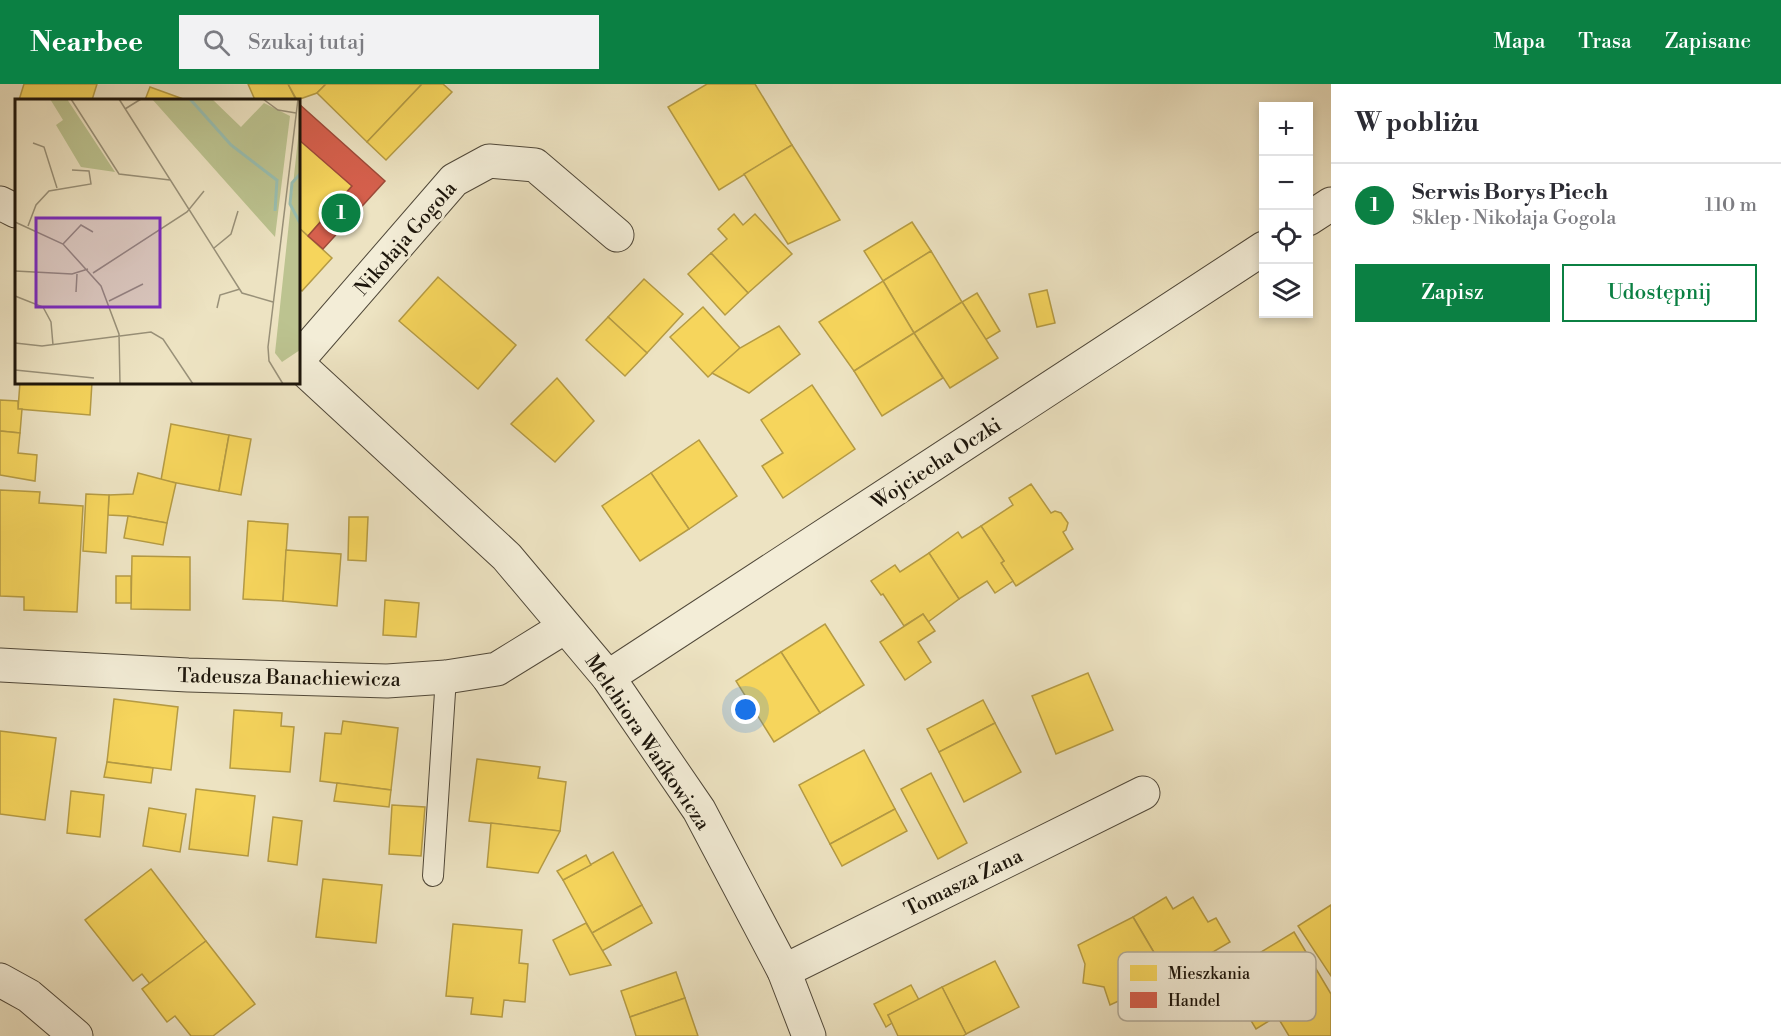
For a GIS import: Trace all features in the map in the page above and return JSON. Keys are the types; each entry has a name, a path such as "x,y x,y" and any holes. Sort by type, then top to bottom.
{"street":[{"name":"Nikołaja Gogola","path":"300,360 454,180 489,161 535,165 617,235"},
{"path":"0,203 15,210"},
{"path":"1313,216 1331,204"},
{"name":"Wojciecha Oczki","path":"608,677 1259,251"},
{"name":"Melchiora Wańkowicza","path":"300,364 507,557 608,677 699,810 784,971 809,1036"},
{"name":"Tadeusza Banachiewicza","path":"0,665 188,675 375,681 446,677 497,669 565,627"},
{"name":"Tomasza Zana","path":"784,971 1143,793"},
{"path":"0,980 29,996 76,1036"}],"lane":[{"path":"433,876 446,677"}],"building: Mieszkania":[{"path":"24,84 97,84 92,99 19,99"},
{"path":"248,84 288,84 296,99 255,99"},
{"path":"288,84 326,84 317,93 296,99"},
{"path":"326,84 422,84 367,142 317,93"},
{"path":"422,84 443,84 452,92 386,160 367,142"},
{"path":"707,84 755,84 792,145 719,190 668,107"},
{"path":"150,87 183,99 145,99"},
{"path":"300,139 352,186 308,236 300,229"},
{"path":"792,145 840,220 788,244 744,174"},
{"path":"734,214 743,225 755,214 792,254 748,293 711,253 727,239 718,229"},
{"path":"912,222 931,251 883,281 864,251"},
{"path":"300,229 332,258 302,291 300,290"},
{"path":"931,251 962,302 914,333 883,281"},
{"path":"711,253 748,293 725,315 688,274"},
{"path":"438,277 516,345 478,389 399,321"},
{"path":"644,279 683,314 647,353 608,317"},
{"path":"883,281 914,333 854,371 819,322"},
{"path":"1047,290 1055,323 1037,327 1029,294"},
{"path":"977,293 1000,331 985,340 962,302"},
{"path":"962,302 998,358 950,388 914,333"},
{"path":"703,307 740,348 708,377 670,337"},
{"path":"608,317 647,353 625,376 586,340"},
{"path":"779,326 800,354 749,393 712,373 740,348"},
{"path":"914,333 943,378 882,416 854,371"},
{"path":"557,378 594,421 555,462 511,424"},
{"path":"20,384 92,384 90,415 18,409"},
{"path":"812,385 855,449 783,498 762,466 783,453 761,420"},
{"path":"0,400 18,401 18,409 22,409 20,433 0,431"},
{"path":"171,424 229,435 219,491 161,480"},
{"path":"0,431 20,433 18,453 37,455 35,481 0,475"},
{"path":"229,435 251,439 241,495 219,491"},
{"path":"699,440 737,496 689,529 651,473"},
{"path":"138,473 176,483 167,523 108,515 109,495 133,494"},
{"path":"651,473 689,529 640,561 602,506"},
{"path":"1031,484 1051,513 1055,511 1061,513 1068,523 1063,532 1073,549 1016,586 1001,563 1004,561 981,526 1013,505 1009,498"},
{"path":"0,490 40,492 39,503 83,506 77,612 24,610 24,597 0,596"},
{"path":"86,494 109,495 106,553 83,551"},
{"path":"128,516 167,523 163,545 124,538"},
{"path":"349,517 368,517 366,561 348,560"},
{"path":"248,521 288,524 283,601 243,599"},
{"path":"981,526 1004,561 1001,563 1013,581 995,593 987,581 959,599 929,553 958,532 962,538"},
{"path":"286,550 341,554 337,606 283,601"},
{"path":"929,553 959,599 928,622 923,614 904,626 883,594 881,595 871,581 895,565 900,572"},
{"path":"132,556 190,557 190,610 131,609"},
{"path":"116,576 131,576 131,603 116,603"},
{"path":"385,600 419,603 416,637 383,635"},
{"path":"923,614 935,631 918,642 931,662 905,680 880,642"},
{"path":"825,624 864,685 820,713 781,652"},
{"path":"781,652 820,713 774,742 736,681"},
{"path":"1088,673 1113,730 1056,754 1032,696"},
{"path":"114,699 178,707 171,770 107,762"},
{"path":"983,700 995,723 939,752 927,729"},
{"path":"234,710 282,713 281,726 294,727 290,772 230,768"},
{"path":"343,721 398,728 391,790 320,781 325,733 341,734"},
{"path":"995,723 1021,772 964,802 939,752"},
{"path":"0,731 56,738 45,820 0,814"},
{"path":"864,750 895,809 830,844 799,785"},
{"path":"477,759 540,767 538,778 566,782 560,831 469,821"},
{"path":"107,762 153,768 151,783 104,777"},
{"path":"931,773 967,843 938,859 901,789"},
{"path":"337,783 391,790 389,807 334,801"},
{"path":"196,789 255,796 248,856 189,849"},
{"path":"71,791 104,795 100,837 67,833"},
{"path":"392,805 425,807 421,856 389,854"},
{"path":"149,808 186,814 180,852 143,846"},
{"path":"895,809 907,831 842,866 830,844"},
{"path":"273,817 302,821 297,865 268,861"},
{"path":"491,823 560,831 538,873 487,867"},
{"path":"613,852 642,905 592,933 563,880"},
{"path":"586,855 591,865 563,880 557,871"},
{"path":"151,869 206,941 150,984 142,974 133,981 85,920"},
{"path":"323,879 382,885 376,943 316,937"},
{"path":"1166,897 1173,909 1193,897 1208,922 1216,918 1230,942 1213,952 1154,952 1133,917"},
{"path":"642,905 652,923 602,951 592,933"},
{"path":"1331,905 1331,976 1316,952 1298,926"},
{"path":"1133,917 1154,952 1118,952 1118,1001 1110,1005 1104,987 1083,983 1085,964 1078,945"},
{"path":"586,923 611,965 570,975 553,940"},
{"path":"453,924 522,930 519,963 528,964 525,1002 504,1000 502,1017 471,1014 473,998 446,996"},
{"path":"1294,932 1306,952 1261,952"},
{"path":"206,941 255,1004 213,1036 191,1036 175,1016 167,1022 142,989"},
{"path":"995,961 1019,1007 966,1034 942,987"},
{"path":"1316,969 1331,994 1331,1036 1289,1036 1280,1021 1316,1021"},
{"path":"676,972 685,998 630,1017 621,991"},
{"path":"911,985 919,1000 888,1015 892,1023 886,1027 874,1004"},
{"path":"942,987 966,1034 963,1036 898,1036 888,1015"},
{"path":"685,998 698,1036 636,1036 630,1017"},
{"path":"1251,1021 1269,1021 1256,1029"}],"building: Handel":[{"path":"300,105 385,181 323,249 308,236 352,186 300,141"}],"place":[{"name":"Serwis Borys Piech","path":"341,213"}]}
